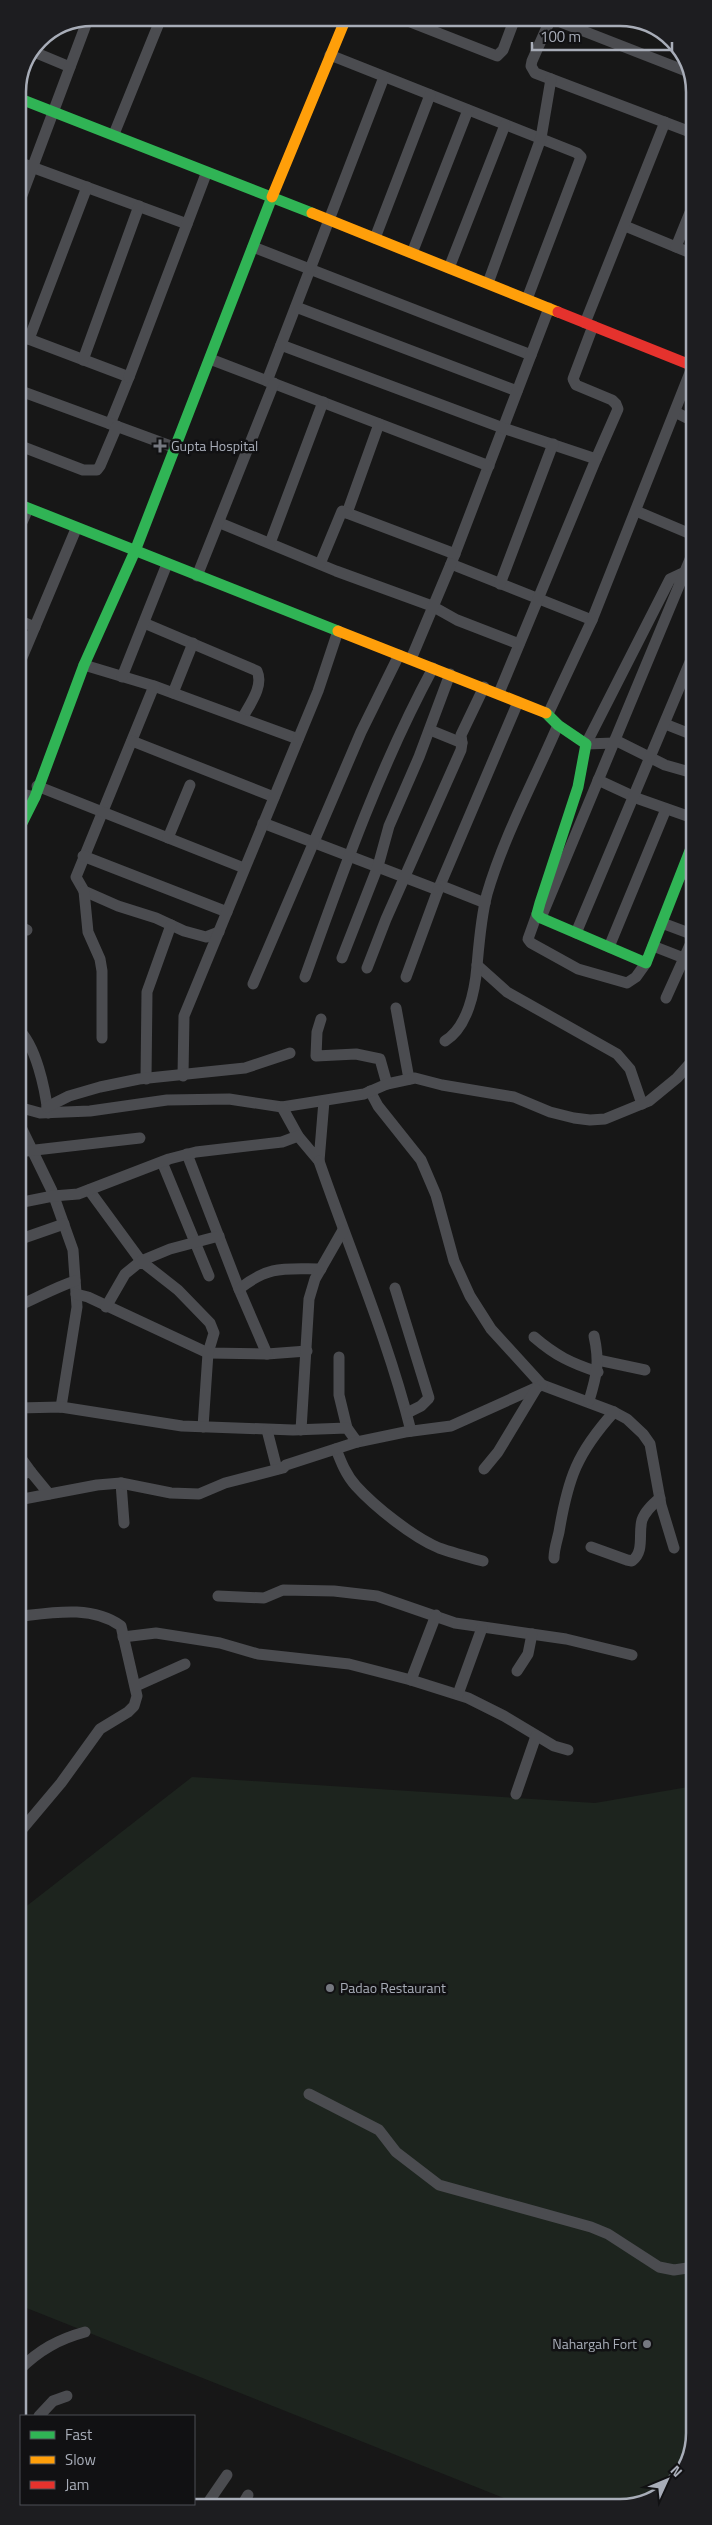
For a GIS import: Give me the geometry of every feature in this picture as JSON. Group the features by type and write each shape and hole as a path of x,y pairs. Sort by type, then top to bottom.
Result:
{"street":[{"path":"114,134 158,26"},
{"path":"26,814 84,665 135,551 272,197 343,26"},
{"path":"420,26 497,56 503,50 512,26"},
{"path":"547,26 531,66 535,72 551,80 686,130"},
{"path":"571,26 682,69"},
{"path":"26,184 85,27"},
{"path":"39,54 70,67"},
{"path":"330,55 577,153 580,157 527,299"},
{"path":"197,576 220,523 271,382 281,345 384,77"},
{"path":"488,283 541,138 551,80"},
{"path":"375,238 430,95"},
{"path":"26,101 114,134 206,174 272,197 686,362"},
{"path":"412,253 468,110"},
{"path":"499,693 618,409 612,400 576,385 573,379 589,324 665,122"},
{"path":"449,268 505,124"},
{"path":"26,165 187,224"},
{"path":"26,447 82,470 91,471 100,466 129,377 206,174"},
{"path":"26,330 87,187"},
{"path":"83,360 139,206"},
{"path":"676,247 686,222"},
{"path":"625,226 686,251"},
{"path":"253,248 532,354"},
{"path":"296,307 517,391"},
{"path":"411,659 453,559 549,308"},
{"path":"26,338 129,377"},
{"path":"281,345 504,428 596,459"},
{"path":"210,359 489,466"},
{"path":"548,714 592,620 686,383"},
{"path":"26,393 176,448"},
{"path":"270,543 323,402"},
{"path":"675,412 686,417"},
{"path":"347,513 379,424"},
{"path":"500,584 553,444"},
{"path":"26,507 76,529 499,693 548,714 558,726 586,744 614,741 652,758 686,770"},
{"path":"320,564 342,511 453,559 500,584 592,620"},
{"path":"636,511 686,531"},
{"path":"220,523 320,564 432,606 456,620 519,644"},
{"path":"26,648 76,529"},
{"path":"122,676 168,564"},
{"path":"685,572 598,780 530,934 531,943 578,969 627,983 636,977 646,963 686,864"},
{"path":"539,916 546,877 576,794 586,757 586,744 670,580 685,572"},
{"path":"26,623 35,627"},
{"path":"144,623 257,671 260,677 258,686 244,717"},
{"path":"183,1076 184,1016 318,691 338,631"},
{"path":"173,693 193,643"},
{"path":"253,984 369,715 399,655"},
{"path":"84,665 154,686 244,717 298,739"},
{"path":"305,977 348,855 407,716 433,668"},
{"path":"576,933 633,796 652,758 686,672"},
{"path":"342,958 378,866 390,826 430,730 450,674"},
{"path":"102,1038 102,971 100,959 88,932 84,891 76,877 154,686"},
{"path":"367,968 373,957 386,919 461,750 461,735 484,687"},
{"path":"406,977 440,888 518,702"},
{"path":"665,724 686,732"},
{"path":"446,1041 460,1027 476,984 485,903 505,846 558,726"},
{"path":"430,730 462,743"},
{"path":"132,741 274,797"},
{"path":"598,780 633,796 686,815"},
{"path":"168,838 190,785"},
{"path":"26,793 36,792 102,812 244,868"},
{"path":"609,947 666,808"},
{"path":"263,823 405,878 485,903"},
{"path":"83,856 227,912"},
{"path":"682,874 686,875"},
{"path":"84,891 118,906 206,937 218,932"},
{"path":"539,916 646,963"},
{"path":"662,923 686,933"},
{"path":"146,1079 147,992 171,925"},
{"path":"653,946 686,959"},
{"path":"477,965 507,992 617,1054 630,1069 642,1104"},
{"path":"666,998 686,965"},
{"path":"396,1008 409,1079"},
{"path":"321,1019 317,1032 316,1056 356,1054 380,1059 387,1084"},
{"path":"26,1038 34,1053 48,1110"},
{"path":"26,1109 40,1113 69,1096 100,1086 245,1068 290,1053"},
{"path":"48,1110 90,1111 168,1100 229,1099 282,1107 364,1094 387,1084 414,1078 442,1085 514,1097 574,1118 605,1119 642,1104 678,1078 686,1068"},
{"path":"370,1091 378,1106 422,1160 436,1196 454,1261 470,1296 491,1329 539,1387 588,1401 614,1412 627,1419 643,1434 650,1444 660,1498 674,1548"},
{"path":"324,1101 320,1160 343,1230 378,1324 407,1413 411,1432"},
{"path":"282,1107 298,1136 320,1160"},
{"path":"26,1201 53,1196 69,1196 187,1154 282,1142 298,1136"},
{"path":"28,1146 140,1138"},
{"path":"26,1141 53,1196 73,1250 77,1307 61,1407"},
{"path":"187,1154 218,1236 267,1354"},
{"path":"162,1162 209,1276"},
{"path":"89,1190 141,1261 178,1290 210,1323 214,1334 208,1353 203,1427"},
{"path":"26,1237 64,1224"},
{"path":"301,1430 309,1299 321,1269 343,1230"},
{"path":"106,1307 125,1274 141,1261 196,1241 218,1236"},
{"path":"240,1289 255,1276 275,1269 321,1269"},
{"path":"26,1303 51,1292 61,1285 75,1282"},
{"path":"396,1288 429,1398 426,1402 407,1413"},
{"path":"76,1294 88,1297 208,1353 267,1354 307,1351"},
{"path":"588,1401 598,1366 594,1336"},
{"path":"534,1337 571,1364 645,1370"},
{"path":"339,1357 339,1395 347,1428 357,1442"},
{"path":"26,1498 96,1484 121,1483 171,1493 199,1494 225,1483 278,1469 357,1442 452,1426 539,1387"},
{"path":"484,1469 498,1452 539,1387"},
{"path":"26,1408 61,1407 124,1419 203,1427 267,1430 347,1428"},
{"path":"554,1558 561,1509 570,1478 589,1442 614,1412"},
{"path":"267,1430 278,1469"},
{"path":"336,1449 342,1466 355,1486 422,1540 440,1548 483,1561"},
{"path":"26,1465 49,1494"},
{"path":"26,1473 31,1472"},
{"path":"121,1483 124,1523"},
{"path":"591,1547 632,1561 640,1552 642,1519 650,1506 660,1498"},
{"path":"218,1596 264,1598 283,1590 334,1591 377,1596 455,1623 566,1638 632,1655"},
{"path":"26,1615 60,1612 89,1613 110,1618 121,1626 137,1696 134,1706 100,1729 62,1783 26,1825"},
{"path":"411,1680 436,1615"},
{"path":"458,1694 476,1649 482,1628"},
{"path":"124,1637 156,1633 220,1643 258,1654 349,1664 458,1694 504,1716 536,1736 568,1750"},
{"path":"516,1671 528,1654 532,1634"},
{"path":"136,1686 185,1664"},
{"path":"516,1794 536,1736"},
{"path":"309,2094 379,2130 396,2152 439,2185 591,2227 608,2234 659,2267 674,2270 686,2268"},
{"path":"26,2364 48,2346 64,2338 86,2332"},
{"path":"40,2415 53,2401 67,2396"},
{"path":"212,2499 227,2475"},
{"path":"246,2499 248,2495"}],"shaded area":[{"path":"192,1777 595,1803 686,1787 686,2433 682,2454 677,2466 669,2476 653,2490 641,2495 620,2499 506,2499 26,2308 26,1907"}],"traffic: fast":[{"path":"26,101 312,213"},
{"path":"26,815 35,797 84,665 135,551 272,197"},
{"path":"26,507 338,631"},
{"path":"546,713 558,725 586,744 578,787 537,914 541,918 646,963 686,861"}],"traffic: slow":[{"path":"272,197 343,26"},
{"path":"312,213 558,312"},
{"path":"338,631 546,713"}],"traffic: jam":[{"path":"558,312 686,363"}],"place":[{"name":"Gupta Hospital","path":"160,446"},
{"name":"Padao Restaurant","path":"330,1988"},
{"name":"Nahargah Fort","path":"647,2344"}]}
